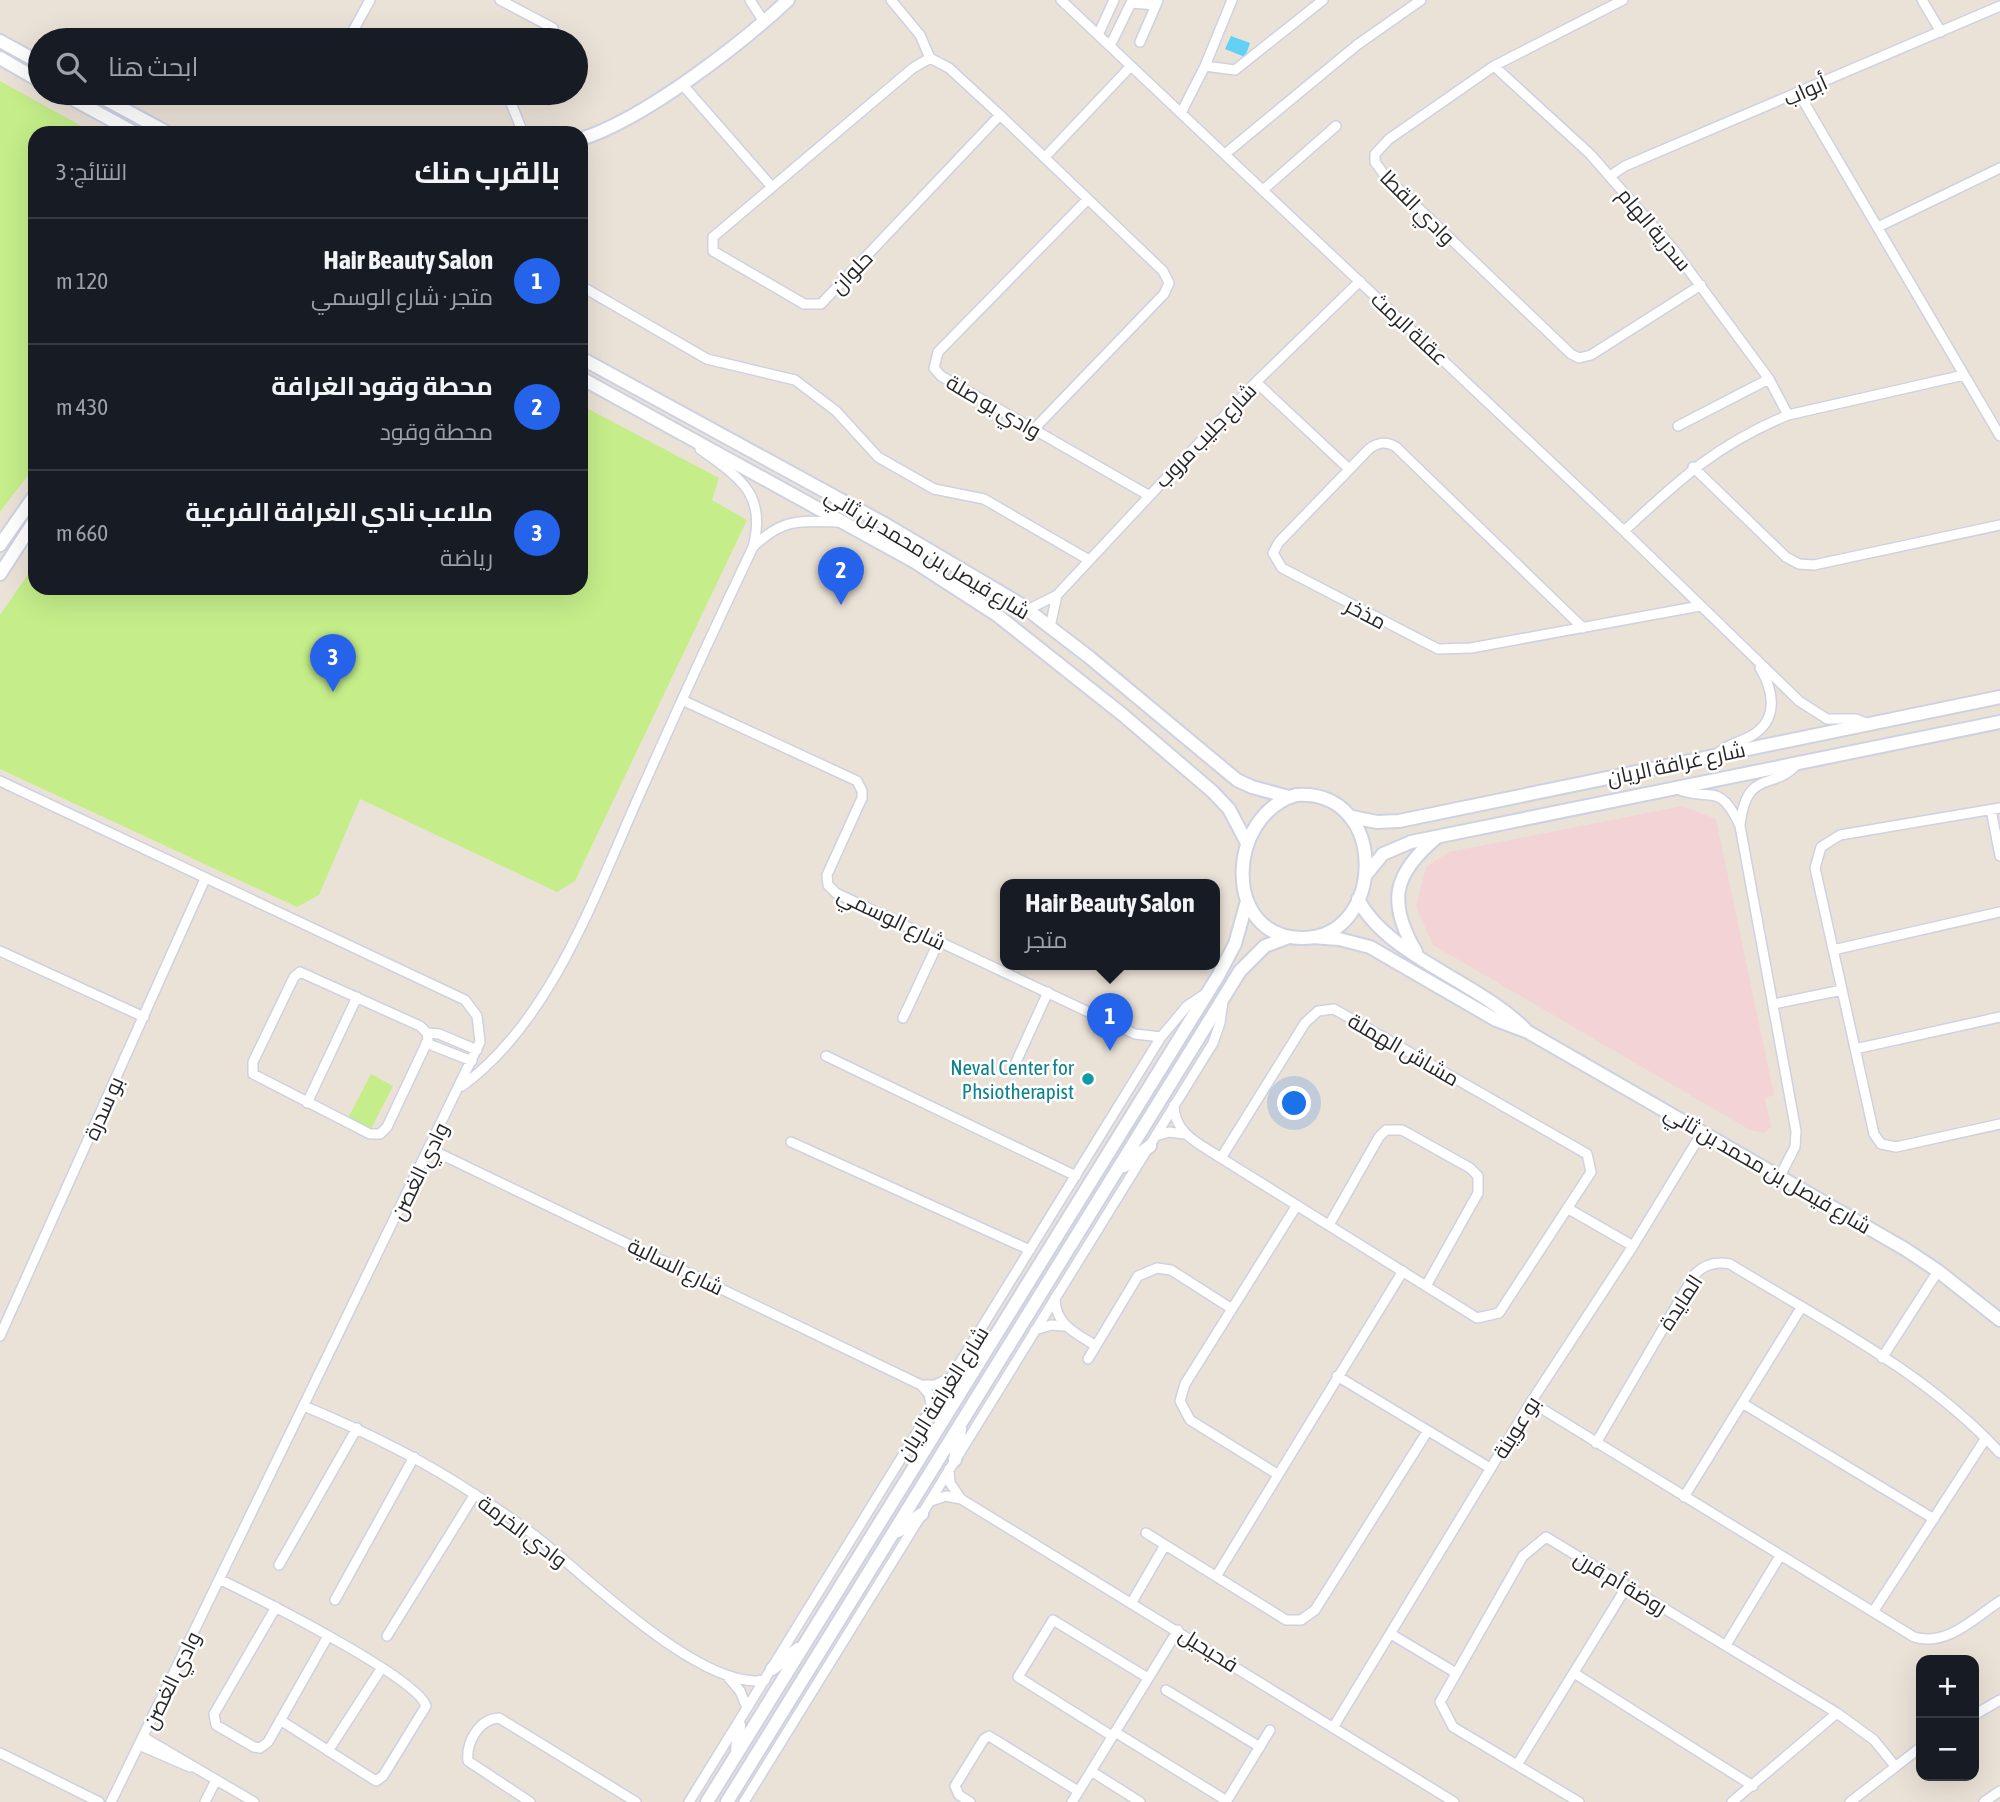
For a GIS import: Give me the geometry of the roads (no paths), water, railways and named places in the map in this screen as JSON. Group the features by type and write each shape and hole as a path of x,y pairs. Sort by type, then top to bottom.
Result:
{"main road":[{"path":"588,135 682,84 764,22 788,0"},
{"path":"0,41 28,56"},
{"path":"0,58 28,74"},
{"path":"84,105 122,126"},
{"path":"116,105 155,126"},
{"name":"شارع فيصل بن محمد بن ثاني","path":"588,362 895,530 1027,610 1220,768 1252,787 1289,797"},
{"name":"شارع فيصل بن محمد بن ثاني","path":"588,382 915,562 1027,637 1213,792 1229,809 1247,844"},
{"path":"0,545 28,505"},
{"path":"0,574 28,531"},
{"name":"شارع غرافة الريان","path":"1352,817 1399,821 2000,697"},
{"name":"شارع غرافة الريان","path":"1365,876 1387,851 1438,836 2000,722"},
{"path":"1315,795 1338,805 1352,817 1364,845 1365,876 1358,899 1338,926 1312,937 1289,937 1265,925 1247,901 1242,867 1247,844 1266,812 1289,797 1315,795"},
{"path":"1418,955 1402,926 1398,893 1408,864 1438,836"},
{"name":"شارع فيصل بن محمد بن ثاني","path":"1358,899 1379,930 1481,993 1528,1032"},
{"name":"شارع الغرافة الريان","path":"707,1802 1207,993 1235,944 1247,901"},
{"name":"شارع الغرافة الريان","path":"730,1800 1223,1000 1254,954 1289,937"},
{"name":"شارع فيصل بن محمد بن ثاني","path":"1312,937 1339,939 1370,947 1496,1020 1528,1032 1703,1131 1938,1271 2000,1320"},
{"path":"1473,1007 1481,993"},
{"path":"1118,1170 1153,1141"},
{"path":"959,1366 983,1354"},
{"path":"920,1457 929,1414"},
{"path":"952,1465 961,1423"},
{"path":"892,1535 922,1514"},
{"path":"769,1675 804,1645"},
{"path":"737,1754 738,1725"}],"street":[{"path":"355,28 370,0"},
{"path":"500,0 553,28"},
{"path":"750,0 764,22"},
{"path":"891,0 920,35 930,58 949,68 1167,276 1168,289 1034,429"},
{"name":"عقلة الرمث","path":"1061,0 1625,531 1756,661 1818,715 1868,724"},
{"path":"1098,35 1114,0"},
{"path":"1181,113 1205,66 1232,0"},
{"path":"1205,66 1235,70 1323,0"},
{"path":"1226,155 1357,45 1421,0"},
{"name":"وادي القطا","path":"1623,0 1494,65 1378,149 1375,162 1386,177 1571,354 1579,358 1591,355 1701,285"},
{"path":"1922,0 1941,32"},
{"path":"1110,46 1131,3 1157,3 1140,42"},
{"name":"أبواب","path":"1610,176 1625,166 2000,6"},
{"name":"حلوان","path":"930,58 913,68 713,237 711,246 716,255 804,304 816,306 1000,115"},
{"name":"سدرية الهام","path":"1494,65 1610,176 1701,285 1769,379 1788,415"},
{"path":"1045,157 1130,67"},
{"path":"682,84 772,187"},
{"path":"1798,92 2000,436"},
{"path":"512,105 520,126"},
{"path":"1263,190 1336,125"},
{"path":"1878,227 2000,168"},
{"name":"وادي بو صلة","path":"1088,199 938,352 933,362 942,376 1148,495"},
{"name":"شارع جليب مروب","path":"1027,610 1057,595 1256,382 1360,281"},
{"path":"588,290 707,359 795,380 836,411 878,457 934,489 984,499 1089,560"},
{"path":"1625,531 1693,467 1746,434 1788,415 1964,375"},
{"path":"1678,426 1769,379"},
{"path":"1256,382 1349,469"},
{"path":"459,1088 494,1060 523,1027 544,995 591,902 753,547 760,523 757,506 747,487 668,425"},
{"name":"مذخر","path":"1583,628 1396,447 1387,443 1375,444 1275,547 1274,559 1282,568 1438,649 1471,648 1583,628 1700,606"},
{"path":"1693,467 1786,557 1799,564 1814,565 2000,525"},
{"path":"753,547 769,531 785,523 845,522"},
{"path":"1050,627 1057,595"},
{"name":"عقلة الرمث","path":"1717,754 1754,734 1769,717 1772,691 1756,661"},
{"name":"شارع الوسمي","path":"682,700 857,780 862,798 829,868 828,885 836,893 1000,970"},
{"path":"1740,826 1742,809 1751,791 1768,778 1787,773 1797,764"},
{"name":"وادي الغصن","path":"0,781 465,1000 477,1016 480,1042 221,1580 110,1802"},
{"path":"1675,788 1686,793 1708,793 1721,798 1734,813 1740,826 1796,1131 1795,1147 1780,1176"},
{"path":"2000,856 1996,809 1840,835 1821,847 1815,869 1874,1134 1881,1144 1896,1147 2000,1124"},
{"name":"بو سدرة","path":"0,1336 205,879"},
{"path":"1833,950 2000,912"},
{"path":"903,1018 939,941"},
{"path":"0,951 144,1017"},
{"name":"شارع الوسمي","path":"1001,970 1135,1034 1161,1037"},
{"path":"297,973 305,973 423,1027 427,1033 426,1043 387,1127 380,1134 370,1134 307,1104 255,1077 251,1070 297,973"},
{"path":"1774,1004 1842,990"},
{"path":"1017,1062 1048,992"},
{"name":"شارع الغرافة الريان","path":"689,1802 1161,1037 1187,1006 1207,993"},
{"path":"307,1104 357,997"},
{"name":"شارع الغرافة الريان","path":"744,1802 1216,1036 1223,1000"},
{"name":"مشاش الهملة","path":"1184,1133 1221,1158 1477,1318 1499,1313 1591,1172 1587,1154 1334,1009 1318,1011 1305,1023 1221,1158"},
{"path":"1855,1049 2000,1017"},
{"path":"427,1033 439,1034 477,1050"},
{"path":"426,1043 472,1061"},
{"path":"825,1056 1076,1176"},
{"path":"1174,1105 1176,1121 1184,1133"},
{"path":"1329,1226 1379,1137 1386,1130 1402,1130 1470,1168 1478,1176 1480,1188 1426,1286"},
{"name":"بو عوينة","path":"1334,1727 1490,1468 1633,1246 1703,1131"},
{"path":"1153,1141 1169,1132 1184,1133"},
{"path":"791,1142 1030,1250"},
{"name":"شارع السالية","path":"430,1149 921,1385"},
{"path":"1278,1474 1190,1420 1180,1402 1185,1384 1297,1205"},
{"path":"1567,1208 1633,1246"},
{"name":"المايدة","path":"1596,1443 1700,1269 1711,1263 1730,1264 1882,1358 1939,1396 2000,1453"},
{"path":"1088,1359 1138,1276 1157,1268 1171,1270 1233,1309"},
{"path":"1217,1575 1402,1271"},
{"path":"1882,1358 1938,1271"},
{"path":"1055,1298 1056,1311 1064,1326"},
{"path":"1684,1497 1801,1308"},
{"path":"1035,1330 1051,1325 1064,1326 1096,1346"},
{"path":"1337,1376 1427,1433 1490,1468"},
{"path":"921,1385 936,1385 951,1378"},
{"path":"921,1385 929,1394 929,1414"},
{"path":"1531,1402 1914,1637 1936,1640 1950,1635 2000,1601"},
{"path":"1742,1403 1934,1519"},
{"name":"وادي الخرمة","path":"304,1406 357,1428 414,1457 475,1494 545,1545 638,1623 728,1677 746,1682 769,1675"},
{"path":"279,1565 357,1428"},
{"path":"1146,1533 1286,1620 1301,1620 1315,1610 1427,1433"},
{"path":"1873,1612 1986,1438"},
{"path":"335,1600 414,1457"},
{"path":"952,1465 950,1483 961,1499"},
{"path":"387,1636 475,1494"},
{"path":"930,1501 946,1496 961,1499"},
{"name":"فحيحيل","path":"961,1499 1454,1802"},
{"name":"روضة أم قرن","path":"1579,1802 1453,1727 1440,1702 1523,1556 1546,1537 1837,1713 1874,1740 1895,1766"},
{"path":"1132,1602 1165,1545"},
{"path":"1726,1645 1780,1556"},
{"path":"221,1580 328,1636 424,1700 424,1712 383,1776 376,1781 280,1720"},
{"path":"1517,1765 1627,1586"},
{"path":"276,1607 217,1708 213,1719 216,1725 260,1748 268,1742 328,1636"},
{"path":"1148,1678 1053,1620 1018,1677 1227,1802 1270,1730"},
{"path":"1072,1802 1178,1630"},
{"path":"1391,1634 1456,1673"},
{"path":"328,1751 381,1669"},
{"path":"1574,1673 1752,1786"},
{"name":"وادي الخرمة","path":"728,1677 740,1691 747,1708"},
{"path":"1166,1690 1260,1747"},
{"path":"1979,1711 2000,1700"},
{"path":"1732,1802 1837,1713"},
{"path":"530,1802 468,1761 467,1751 482,1724 489,1718 499,1718 636,1802"},
{"path":"970,1802 959,1795 955,1786 984,1738 989,1737 1079,1791"},
{"path":"141,1741 254,1802"},
{"path":"1850,1802 1916,1751"},
{"path":"0,1753 99,1802"},
{"path":"1091,1771 1140,1802"},
{"path":"205,1802 216,1780"},
{"path":"1984,1802 2000,1791"}],"water":[{"path":"1231,36 1250,43 1245,57 1225,49"}],"place":[{"name":"محطة وقود الغرافة","path":"841,605"},
{"name":"ملاعب نادي الغرافة الفرعية","path":"333,692"},
{"name":"Hair Beauty Salon","path":"1110,1051"},
{"name":"Neval Center for Phsiotherapist","path":"1088,1079"}]}
